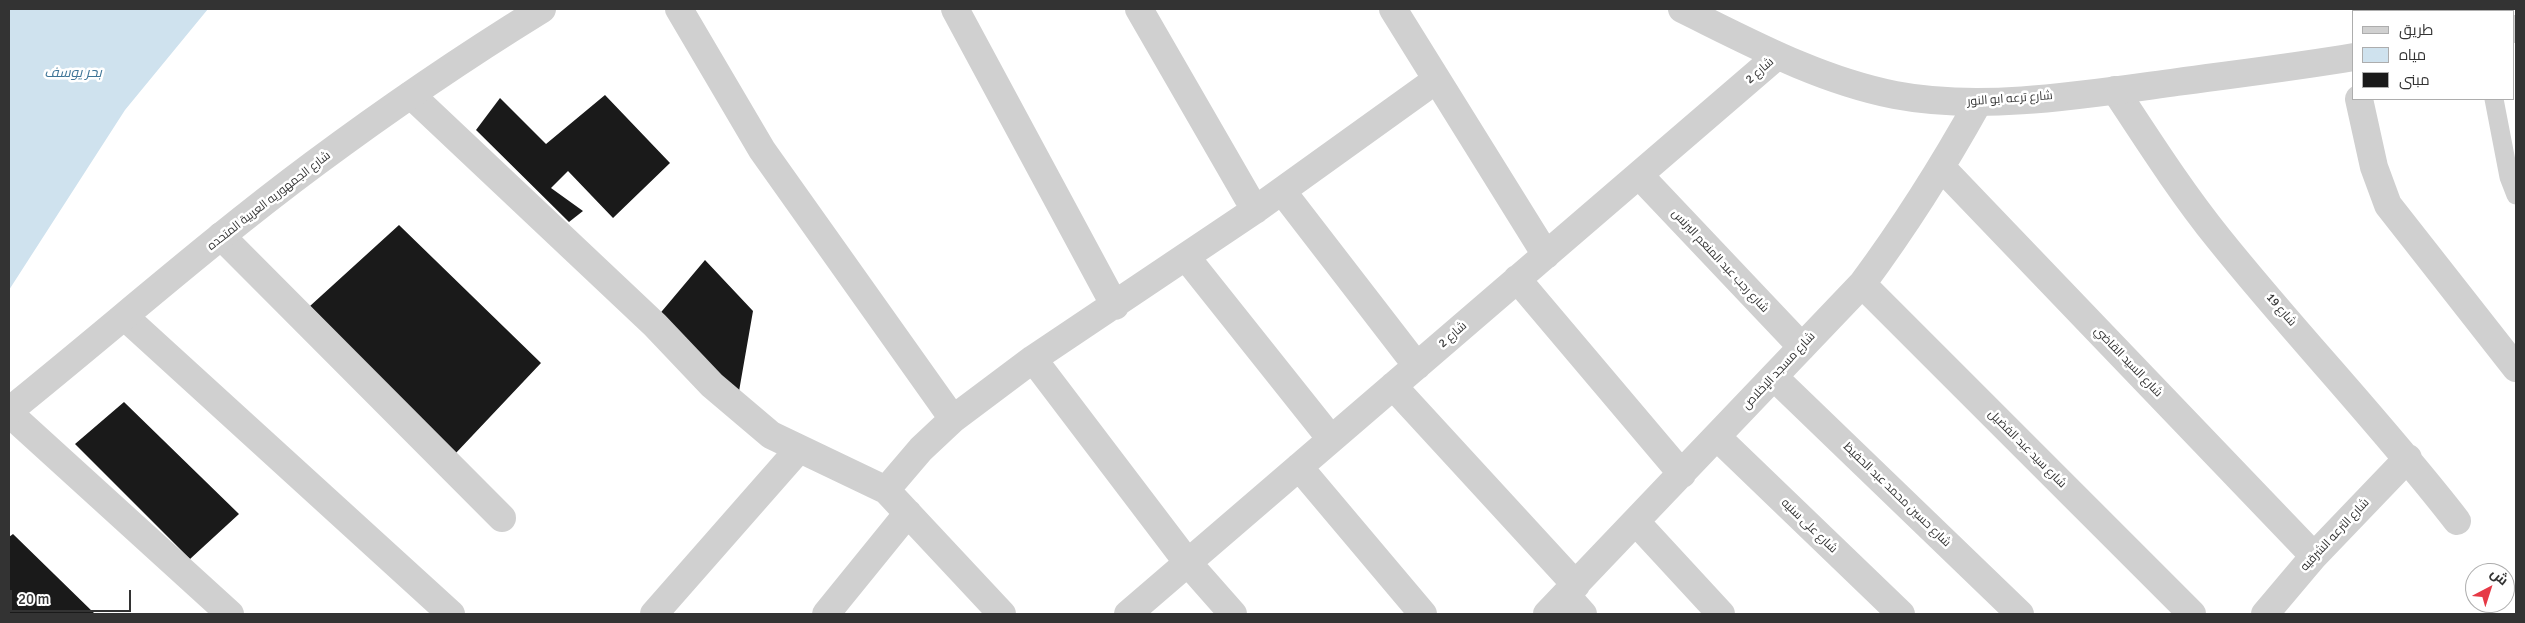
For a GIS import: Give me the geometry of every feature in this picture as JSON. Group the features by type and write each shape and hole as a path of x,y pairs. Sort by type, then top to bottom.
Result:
{"street":[{"name":"شارع الجمهوريه العربية المتحده","path":"9,412 221,236 314,164 410,95 542,9"},
{"path":"679,9 762,150 953,419"},
{"path":"955,9 1115,306"},
{"path":"1139,9 1255,210"},
{"path":"1393,9 1546,255"},
{"name":"شارع ترعه ابو النور","path":"1682,9 1777,56 1856,85 1896,95 1978,103 2352,64"},
{"name":"شارع 2","path":"1128,614 1777,56"},
{"path":"886,490 921,449 953,419 1034,359 1255,210 1436,80"},
{"name":"شارع 19","path":"2115,90 2160,159 2218,238 2408,458 2458,521"},
{"path":"410,95 655,326 712,385 771,435 886,490 1002,614"},
{"path":"2359,100 2374,166 2388,205 2516,368"},
{"name":"شارع مسجد الإخلاص","path":"1547,614 1575,598 1636,522 1862,284 1901,232 1942,168 1978,103"},
{"name":"شارع السيد القاضي","path":"1942,168 2314,556"},
{"name":"شارع رجب عبد المنعم البرنس","path":"1639,175 1802,347"},
{"path":"1282,191 1417,366"},
{"path":"221,236 502,518"},
{"path":"1186,257 1331,440"},
{"path":"1517,279 1682,474"},
{"name":"شارع سيد عبد الفضيل","path":"1862,284 2192,614"},
{"path":"125,317 451,614"},
{"path":"1034,359 1188,563 1233,614"},
{"name":"شارع حسين محمد عبد الحفيظ","path":"1774,377 2020,614"},
{"path":"1394,386 1575,598"},
{"path":"9,412 230,614"},
{"name":"شارع على سنيه","path":"1717,437 1901,614"},
{"path":"654,614 799,449"},
{"name":"شارع الترعه الشرقيه","path":"2265,614 2314,556 2408,458"},
{"path":"1299,467 1424,614"},
{"path":"826,614 908,513"},
{"path":"1636,522 1721,614"}],"lane":[{"path":"2494,100 2509,178 2516,195"}],"water":[{"name":"بحر يوسف","path":"9,9 208,9 125,110 9,290"}],"building":[{"path":"605,95 670,163 613,218 568,171 551,188 583,211 569,222 476,130 500,98 546,144"},
{"path":"399,225 541,363 455,454 310,306"},
{"path":"705,260 753,311 738,397 657,317"},
{"path":"124,402 239,514 190,559 75,444"},
{"path":"13,534 95,614 9,614 9,537"}]}
